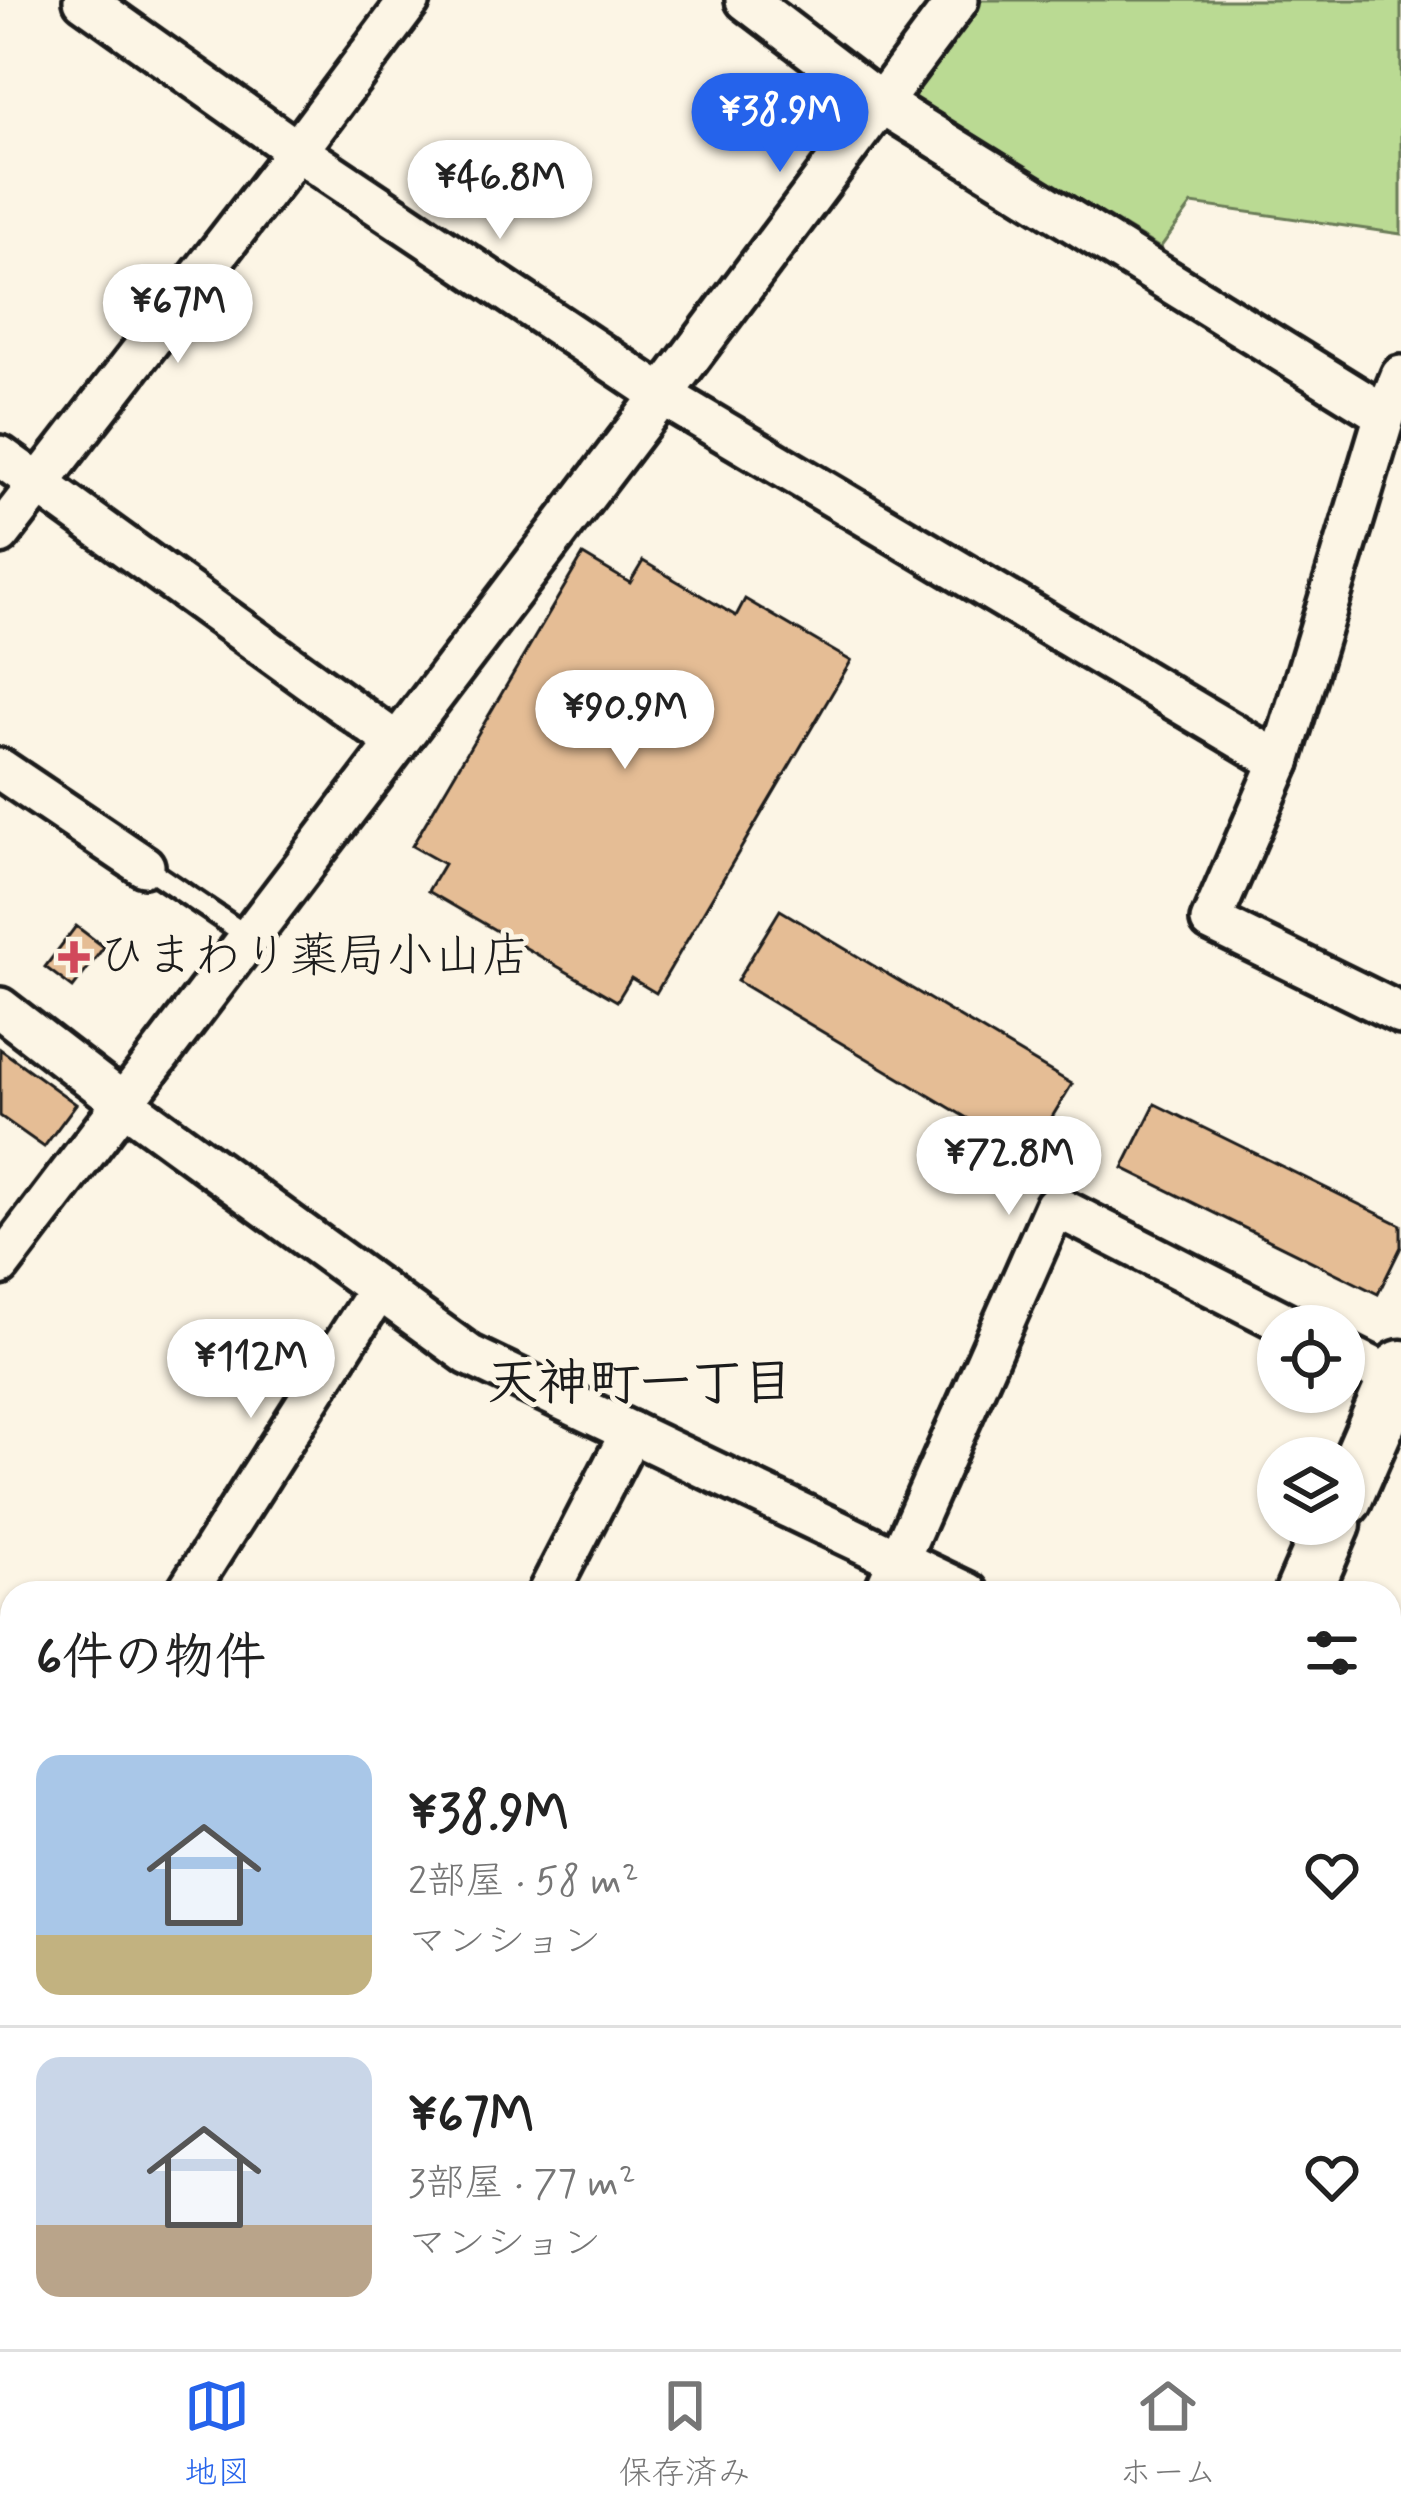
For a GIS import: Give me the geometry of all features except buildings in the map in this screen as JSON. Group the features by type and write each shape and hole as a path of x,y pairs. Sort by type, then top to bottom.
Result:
{"main road":[{"path":"1365,1451 1399,1374"},
{"path":"1308,1581 1324,1545"}],"street":[{"path":"84,0 297,151 662,395 1280,762"},
{"path":"0,534 410,0"},
{"path":"746,0 881,103 1385,415"},
{"path":"0,1264 958,0"},
{"path":"1401,376 1385,415 1280,762 1211,921 1401,1014"},
{"path":"0,456 397,742"},
{"path":"0,770 144,866"},
{"path":"0,1008 469,1355 631,1432 891,1576 1055,1206 1257,1309"},
{"path":"194,1581 379,1289"},
{"path":"1365,1361 1399,1374"},
{"path":"554,1581 631,1432"}],"lane":[{"path":"144,866 249,937"}],"green space":[{"path":"980,0 1401,0 1401,234 1192,204 1160,248 909,97"}],"place":[{"name":"ひまわり薬局小山店","path":"74,957"}],"district":[{"name":"天神町一丁目","path":"640,1385"}]}
